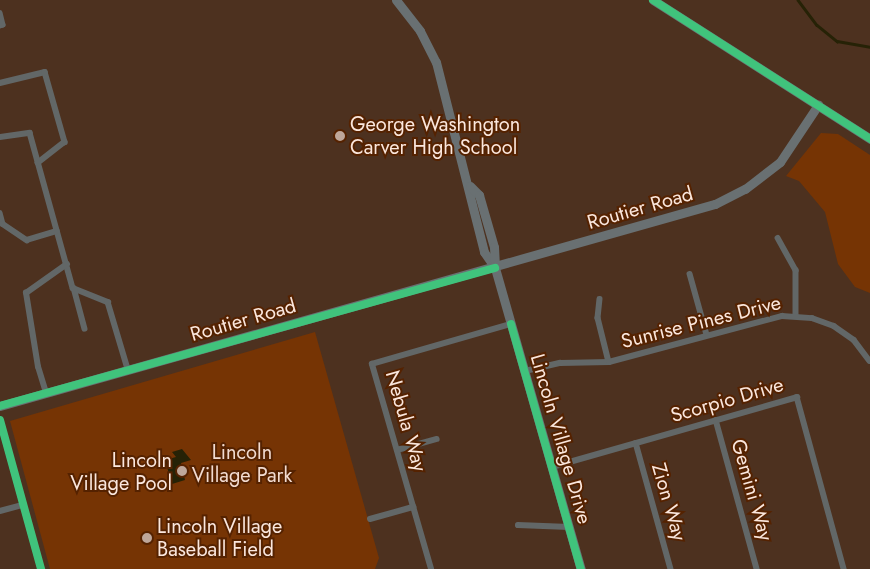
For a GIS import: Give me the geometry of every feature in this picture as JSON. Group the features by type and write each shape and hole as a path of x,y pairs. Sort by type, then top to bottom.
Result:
{"street":[{"name":"Lincoln Village Drive","path":"396,0 420,31 436,62 470,186 469,199 484,252 495,268 581,569"},
{"path":"653,0 870,139"},
{"path":"0,13 3,25 0,26"},
{"path":"0,83 46,72 65,142 38,163"},
{"name":"Routier Road","path":"0,406 694,211 735,194 780,162 818,105"},
{"path":"0,137 30,133 85,329"},
{"path":"0,213 3,224 27,240 57,231"},
{"path":"778,238 796,270 796,315"},
{"path":"46,393 38,368 26,293 67,264"},
{"path":"690,274 707,335"},
{"path":"74,288 108,302 128,370"},
{"path":"600,299 598,318 609,362"},
{"name":"Sunrise Pines Drive","path":"525,371 560,363 609,362 774,317 796,315 820,320 841,330 859,346 870,361"},
{"name":"Nebula Way","path":"431,569 372,364 511,324"},
{"name":"Scorpio Drive","path":"552,467 797,397 844,569"},
{"path":"0,420 41,569"},
{"name":"Gemini Way","path":"716,420 757,569"},
{"path":"397,450 437,439"},
{"name":"Zion Way","path":"636,443 672,569"},
{"path":"0,511 23,505"},
{"path":"370,519 413,506"},
{"path":"518,525 569,527"}],"green space":[{"path":"821,133 838,134 870,155 870,293 855,287 838,264 825,212 799,181 786,176"},
{"name":"Lincoln Village Park","path":"315,332 379,558 375,569 50,569 10,421"}],"shaded area":[{"path":"182,449 191,460 181,463 185,480 172,484 165,460 176,457 172,452"}],"waterway":[{"path":"798,0 817,25 837,41 870,47"}],"cycle path":[{"path":"653,0 870,139"},
{"path":"0,406 495,268"},
{"path":"511,324 581,569"},
{"path":"0,420 41,569"}],"place":[{"name":"George Washington Carver High School","path":"340,136"},
{"name":"Lincoln Village Pool","path":"182,471"},
{"name":"Lincoln Village Baseball Field","path":"147,538"}]}
